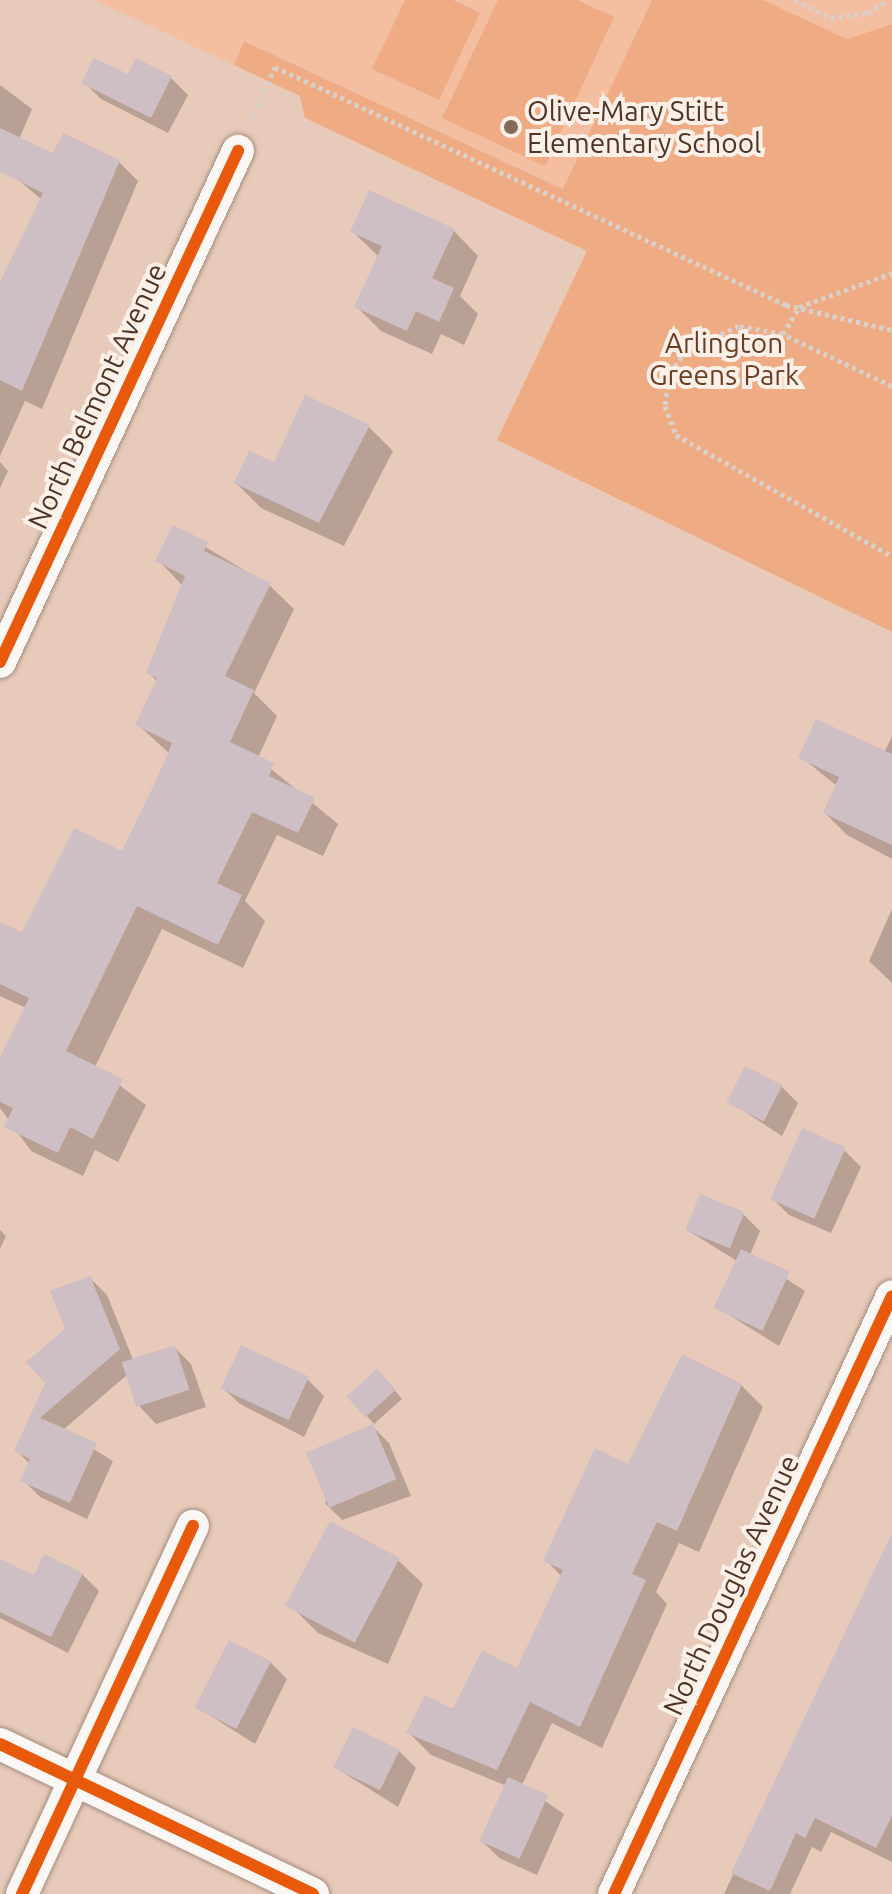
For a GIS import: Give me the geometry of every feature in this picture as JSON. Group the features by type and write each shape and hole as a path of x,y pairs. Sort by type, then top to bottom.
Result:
{"street":[{"name":"North Belmont Avenue","path":"0,662 238,151"},
{"name":"North Douglas Avenue","path":"614,1894 892,1296"},
{"path":"22,1894 193,1526"},
{"path":"0,1744 313,1894"}],"path":[{"path":"795,0 831,18 868,13 887,0"},
{"path":"238,151 275,67 799,307 892,330"},
{"path":"783,334 799,307 892,273"},
{"path":"892,386 783,334 739,326 686,350 668,377 665,406 676,435 892,556"}],"shaded area":[{"name":"Olive-Mary Stitt Elementary School","path":"95,0 652,0 564,189 245,41 234,65"},
{"path":"763,0 892,0 892,24 847,39"}],"green space":[{"path":"405,0 453,0 480,13 439,100 372,69"},
{"path":"498,0 577,0 614,17 545,166 442,118"},
{"name":"Arlington Greens Park","path":"652,0 763,0 847,39 892,24 892,632 497,440 587,251 305,118 300,96 234,65 244,41 563,189"}],"building":[{"path":"94,58 128,74 136,58 172,76 151,118 81,83"},
{"path":"0,128 53,153 63,133 120,160 22,391 0,380 0,282 43,193 0,172"},
{"path":"369,190 455,229 432,278 454,288 439,322 416,311 407,331 354,307 382,246 350,232"},
{"path":"305,395 370,425 319,523 234,483 249,451 274,462"},
{"path":"173,525 208,542 204,551 271,583 225,676 254,690 230,742 274,763 269,776 315,798 298,833 252,812 217,883 242,895 218,945 137,906 66,1051 123,1079 93,1139 70,1127 58,1153 4,1127 13,1108 0,1102 0,1057 29,998 0,984 0,922 22,932 74,828 122,851 163,766 172,743 135,725 157,678 146,673 185,576 155,561"},
{"path":"816,719 892,754 892,845 823,813 839,777 798,758"},
{"path":"745,1066 782,1085 764,1122 726,1103"},
{"path":"802,1128 846,1148 814,1219 770,1199"},
{"path":"700,1194 745,1212 730,1248 685,1230"},
{"path":"741,1249 790,1272 762,1331 714,1308"},
{"path":"90,1276 120,1349 40,1418 97,1443 70,1503 20,1481 30,1459 14,1451 45,1383 26,1362 65,1329 50,1291"},
{"path":"175,1345 190,1390 136,1407 122,1362"},
{"path":"241,1345 309,1377 289,1420 221,1389"},
{"path":"682,1354 742,1384 677,1531 657,1522 632,1574 646,1580 580,1727 530,1702 497,1770 406,1733 425,1695 453,1709 482,1650 517,1668 563,1570 543,1561 595,1448 628,1464"},
{"path":"377,1369 396,1390 365,1417 347,1396"},
{"path":"373,1424 396,1479 329,1508 306,1453"},
{"path":"330,1521 400,1558 355,1643 285,1606"},
{"path":"892,1533 892,1816 876,1848 815,1818 805,1838 796,1833 770,1891 731,1873"},
{"path":"44,1554 83,1573 51,1637 0,1612 0,1559 34,1575"},
{"path":"229,1640 271,1661 236,1729 194,1708"},
{"path":"353,1727 400,1750 380,1790 333,1767"},
{"path":"508,1777 548,1795 520,1859 480,1841"}],"cycle path":[{"path":"0,662 238,151"},
{"path":"614,1894 892,1296"},
{"path":"22,1894 193,1526"},
{"path":"0,1744 313,1894"}],"place":[{"name":"Olive-Mary Stitt Elementary School","path":"511,127"}]}
